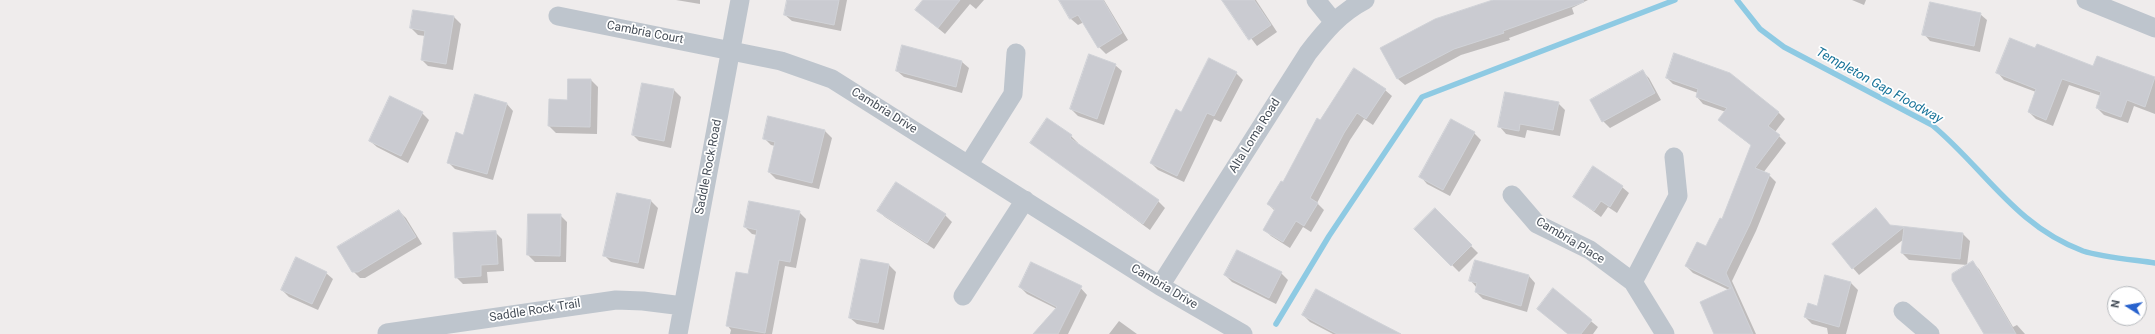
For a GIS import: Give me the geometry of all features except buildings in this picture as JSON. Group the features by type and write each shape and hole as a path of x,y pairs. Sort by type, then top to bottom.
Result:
{"street":[{"name":"Saddle Rock Road","path":"678,334 740,0"},
{"path":"1316,0 1333,21"},
{"name":"Alta Loma Road","path":"1160,286 1308,53 1333,21 1348,9 1365,0"},
{"path":"2086,0 2155,28"},
{"name":"Cambria Court","path":"558,16 731,50"},
{"name":"Cambria Drive","path":"731,50 781,61 832,79 969,164 1160,286 1243,334"},
{"path":"969,164 1013,94 1016,53"},
{"path":"1634,282 1678,196 1674,157"},
{"name":"Cambria Place","path":"1512,195 1537,224 1590,250 1634,282 1665,334"},
{"path":"963,296 1025,200"},
{"name":"Saddle Rock Trail","path":"387,333 616,300 683,306"},
{"path":"1904,311 1930,334"}],"waterway":[{"path":"1276,324 1329,236 1422,97 1675,0"},
{"name":"Templeton Gap Floodway","path":"1737,0 1760,29 1784,47 1932,125 1951,142 2002,195 2038,227 2059,240 2083,251 2108,257 2155,263"}]}
